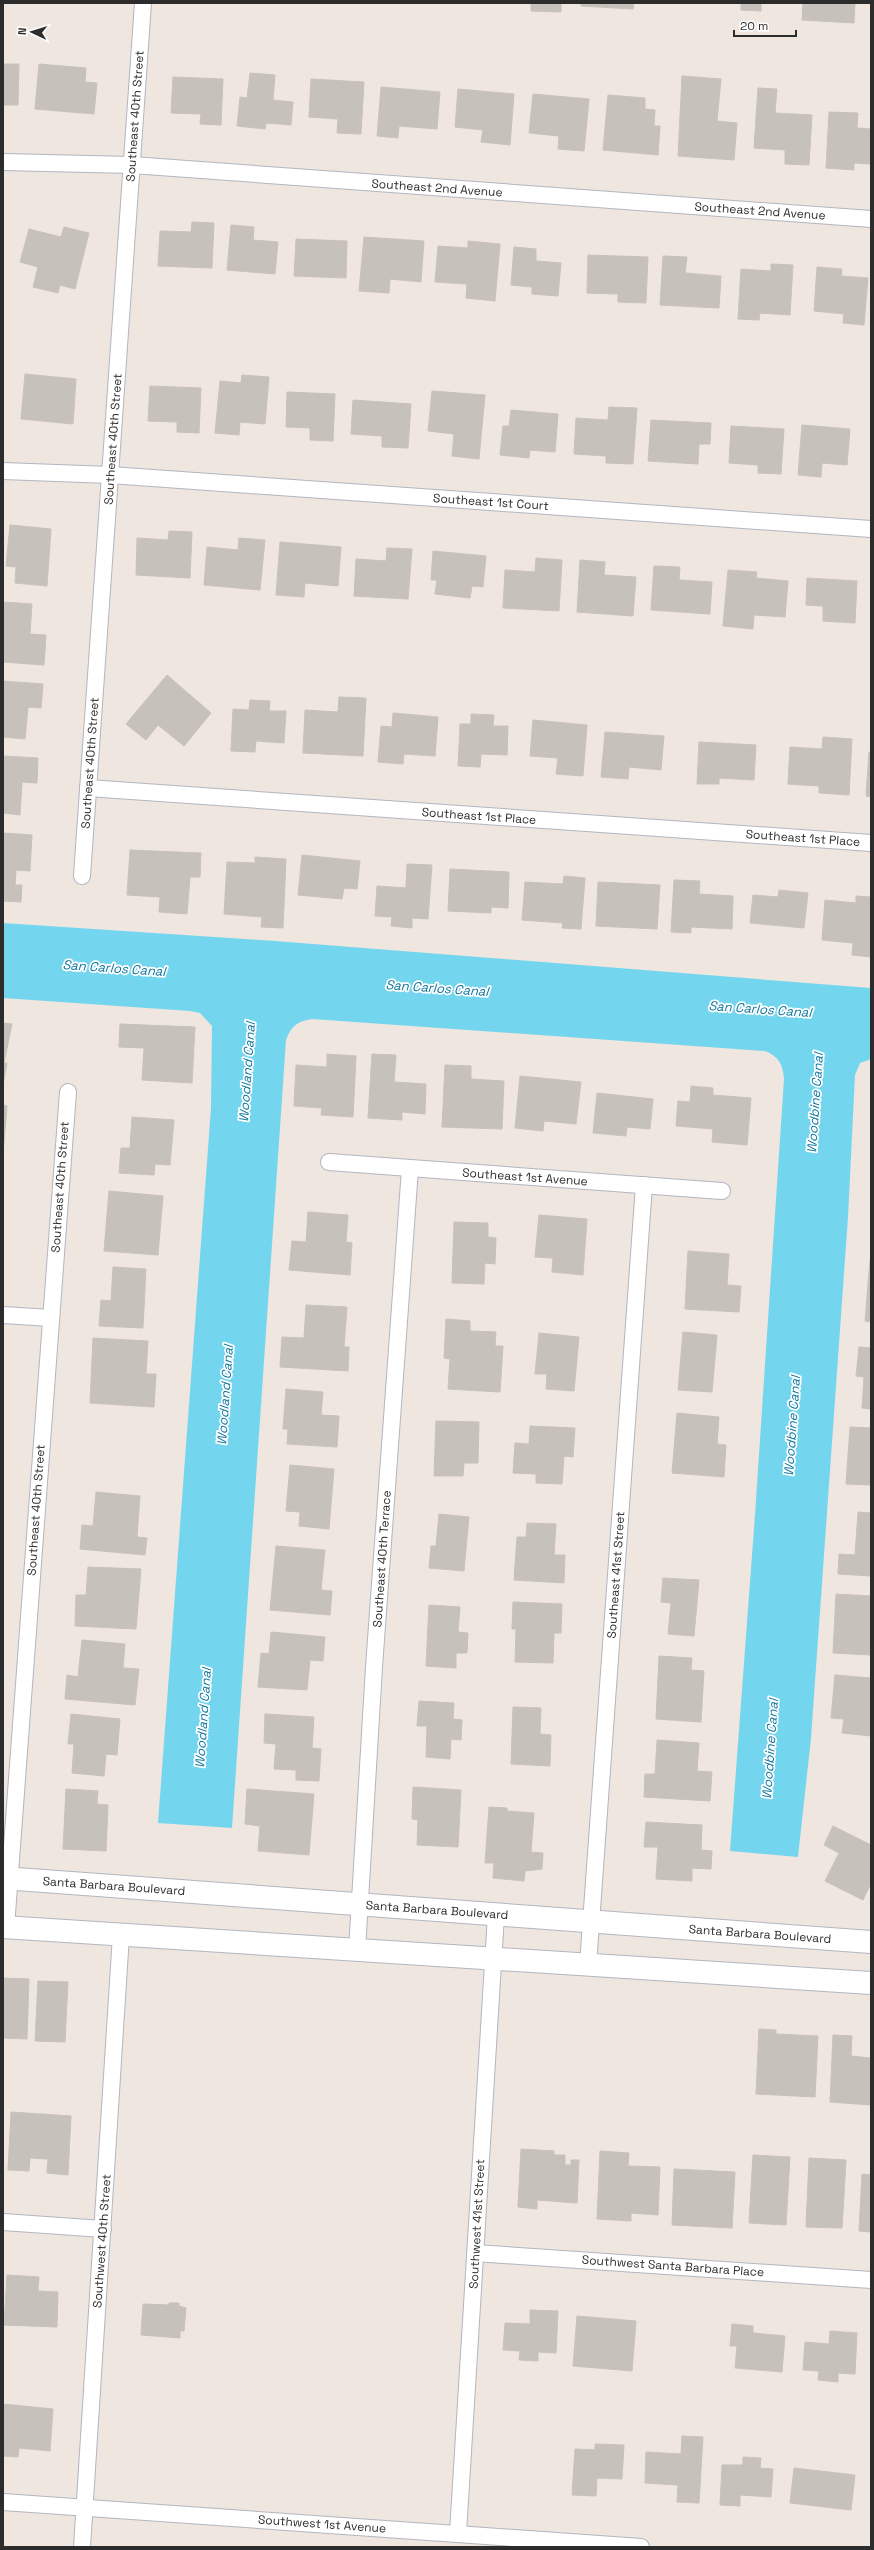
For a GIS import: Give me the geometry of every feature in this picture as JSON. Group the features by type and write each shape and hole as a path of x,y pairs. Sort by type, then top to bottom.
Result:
{"main road":[{"name":"Santa Barbara Boulevard","path":"7,1879 871,1942"},
{"path":"5,1927 871,1983"}],"street":[{"name":"Southeast 40th Street","path":"82,876 143,3"},
{"name":"Southeast 2nd Avenue","path":"3,162 132,165 871,219"},
{"path":"3,470 110,475"},
{"name":"Southeast 1st Court","path":"110,475 871,529"},
{"name":"Southeast 1st Place","path":"88,788 871,843"},
{"name":"Southeast 40th Street","path":"5,1927 7,1879 68,1092"},
{"name":"Southeast 1st Avenue","path":"329,1162 722,1191"},
{"name":"Southeast 40th Terrace","path":"357,1950 410,1169"},
{"name":"Southeast 41st Street","path":"588,1965 644,1185"},
{"path":"3,1315 50,1318"},
{"name":"Southwest 41st Street","path":"458,2533 496,1915"},
{"name":"Southwest 40th Street","path":"82,2547 121,1935"},
{"path":"3,2222 102,2229"},
{"name":"Southwest Santa Barbara Place","path":"475,2252 871,2280"},
{"name":"Southwest 1st Avenue","path":"3,2502 641,2547"}],"water":[{"path":"3,923 275,941 871,988 871,1059 860,1063 855,1075 848,1217 811,1738 798,1857 730,1851 755,1515 784,1079 779,1061 773,1055 765,1051 312,1019 299,1023 290,1031 286,1040 232,1828 158,1823 211,1108 212,1026 200,1013 190,1011 3,998"}],"building":[{"path":"531,3 561,3 561,12 531,11"},
{"path":"581,3 634,3 633,9 581,6"},
{"path":"741,3 761,3 761,11 741,10"},
{"path":"803,3 855,3 854,23 802,20"},
{"path":"3,64 19,64 18,105 3,105"},
{"path":"39,64 86,68 85,82 97,83 94,114 35,109"},
{"path":"250,73 275,75 273,100 293,102 291,125 266,123 265,129 237,126 240,97 247,98"},
{"path":"682,76 721,79 717,121 737,123 734,160 678,156"},
{"path":"173,77 223,79 221,125 200,124 201,114 171,113"},
{"path":"311,79 364,82 361,134 337,133 338,119 309,117"},
{"path":"381,87 440,92 437,129 399,126 398,138 377,136"},
{"path":"758,88 777,89 775,113 812,115 809,165 785,164 785,150 754,148"},
{"path":"458,89 514,94 510,145 481,142 483,130 455,127"},
{"path":"533,94 589,99 584,151 558,149 559,136 529,133"},
{"path":"608,95 645,98 645,109 655,110 654,126 660,126 658,155 603,150"},
{"path":"829,112 858,113 857,128 871,129 871,164 854,163 854,170 826,168"},
{"path":"192,222 214,223 212,268 158,266 160,231 191,232"},
{"path":"231,225 254,227 253,240 278,242 275,274 227,270"},
{"path":"64,227 89,233 75,289 60,285 58,293 33,287 38,267 20,262 29,229 61,237"},
{"path":"364,237 424,241 421,282 390,279 389,293 359,291"},
{"path":"296,239 347,241 346,278 294,276"},
{"path":"468,241 500,244 495,301 466,298 467,284 435,282 438,246 468,248"},
{"path":"514,247 536,249 536,261 561,263 558,296 532,294 532,287 511,285"},
{"path":"588,255 648,257 646,303 618,302 618,294 587,293"},
{"path":"663,256 687,257 685,273 721,276 719,308 660,305"},
{"path":"771,264 793,265 790,315 760,313 759,320 738,319 741,269 771,271"},
{"path":"817,267 842,269 841,276 868,278 864,325 843,323 844,314 814,311"},
{"path":"25,374 76,379 73,424 21,419"},
{"path":"242,375 269,377 265,424 240,422 239,435 215,433 220,381 241,383"},
{"path":"150,386 201,388 199,433 177,432 177,422 148,421"},
{"path":"432,391 485,395 479,459 452,456 454,434 428,431"},
{"path":"287,392 335,394 333,441 310,440 310,428 286,427"},
{"path":"353,400 411,404 408,448 382,447 382,436 351,434"},
{"path":"609,407 637,408 633,464 606,463 606,456 574,454 576,418 608,420"},
{"path":"511,410 558,414 555,452 530,450 529,458 500,455 503,426 509,426"},
{"path":"651,420 711,423 710,444 699,444 698,464 648,461"},
{"path":"802,425 850,429 847,465 822,463 821,477 798,475"},
{"path":"731,426 784,429 781,474 758,473 758,465 729,463"},
{"path":"10,525 51,529 47,586 15,583 16,567 6,566"},
{"path":"169,531 192,532 190,578 136,575 137,538 168,540"},
{"path":"239,538 265,540 260,590 204,585 207,547 238,550"},
{"path":"280,542 341,547 338,586 305,583 304,597 276,595"},
{"path":"387,548 412,549 408,599 354,596 356,559 386,561"},
{"path":"433,551 486,556 483,587 472,586 470,598 435,594 437,580 431,580"},
{"path":"536,558 562,560 559,611 503,608 505,570 535,572"},
{"path":"580,560 605,562 604,575 636,577 633,616 577,612"},
{"path":"654,566 680,567 679,580 712,582 710,614 651,610"},
{"path":"728,570 757,572 756,578 788,581 785,617 754,615 753,629 723,626"},
{"path":"807,578 857,581 855,623 823,621 823,606 806,605"},
{"path":"3,602 32,604 30,634 46,635 44,665 3,662"},
{"path":"167,675 211,713 184,746 158,725 146,740 126,724"},
{"path":"3,681 43,684 41,708 28,707 25,739 3,737"},
{"path":"339,697 366,698 363,756 303,753 305,710 338,712"},
{"path":"250,700 270,701 269,711 286,711 284,743 256,741 255,752 231,751 233,709 249,710"},
{"path":"393,713 438,717 435,756 404,754 403,764 378,762 381,726 392,727"},
{"path":"471,714 494,715 493,726 508,726 507,755 481,754 480,767 458,766 460,724 471,724"},
{"path":"533,720 587,725 583,776 556,774 558,758 530,756"},
{"path":"605,732 664,736 661,770 629,767 628,779 601,777"},
{"path":"823,737 852,739 849,795 819,793 819,786 788,784 790,747 822,749"},
{"path":"699,742 756,745 754,780 719,778 719,784 697,784"},
{"path":"869,752 871,752 871,797 866,796"},
{"path":"3,756 38,758 37,783 22,782 20,815 3,813"},
{"path":"3,833 32,835 30,871 16,870 15,885 22,885 21,902 3,901"},
{"path":"130,850 201,853 200,877 190,877 187,914 159,912 160,897 127,895"},
{"path":"302,855 360,861 357,889 344,888 342,899 298,895"},
{"path":"255,857 286,859 283,928 261,927 262,917 224,914 227,862 255,863"},
{"path":"407,864 432,865 428,919 412,918 412,928 391,926 392,917 375,916 377,886 406,888"},
{"path":"450,869 509,872 508,908 491,907 491,913 448,911"},
{"path":"564,876 585,878 581,929 562,928 563,923 522,920 525,882 563,884"},
{"path":"674,880 700,881 699,894 733,896 732,929 691,927 691,933 671,932"},
{"path":"598,882 660,885 657,929 596,926"},
{"path":"779,890 808,893 804,928 750,923 753,895 778,897"},
{"path":"856,896 871,897 871,957 852,955 853,943 822,940 825,900 856,903"},
{"path":"3,1023 12,1024 4,1063 7,1063 3,1085"},
{"path":"120,1024 195,1027 192,1083 142,1080 144,1048 119,1047"},
{"path":"327,1054 356,1056 353,1117 321,1115 322,1108 294,1106 296,1065 327,1067"},
{"path":"372,1054 396,1055 394,1082 426,1084 425,1114 402,1112 402,1120 368,1118"},
{"path":"445,1065 471,1066 471,1079 504,1081 502,1129 442,1127"},
{"path":"520,1076 581,1082 576,1124 544,1121 543,1131 515,1128"},
{"path":"691,1086 713,1088 713,1095 751,1098 747,1145 712,1142 713,1129 676,1126 678,1101 690,1102"},
{"path":"597,1093 653,1099 650,1129 627,1127 626,1136 593,1133"},
{"path":"3,1105 7,1106 3,1153"},
{"path":"132,1117 174,1120 170,1165 155,1164 154,1175 119,1173 121,1148 130,1148"},
{"path":"109,1191 163,1196 158,1255 104,1251"},
{"path":"308,1212 348,1215 346,1242 352,1243 350,1275 289,1270 292,1241 306,1242"},
{"path":"539,1215 587,1219 583,1275 552,1272 553,1258 535,1257"},
{"path":"454,1222 488,1223 488,1237 496,1238 495,1264 485,1263 484,1284 452,1283"},
{"path":"688,1251 729,1254 727,1285 741,1286 739,1312 685,1309"},
{"path":"871,1260 871,1322 865,1321"},
{"path":"113,1267 146,1269 143,1328 99,1326 101,1300 111,1301"},
{"path":"306,1305 347,1307 344,1347 349,1347 348,1371 280,1367 282,1337 304,1338"},
{"path":"446,1319 470,1321 470,1331 496,1332 495,1346 503,1346 500,1392 448,1389 450,1359 444,1358"},
{"path":"683,1332 717,1335 712,1392 678,1390"},
{"path":"539,1333 579,1337 574,1391 546,1389 547,1374 535,1374"},
{"path":"93,1338 148,1341 146,1374 156,1374 154,1407 90,1403"},
{"path":"859,1347 871,1348 871,1409 862,1408 864,1377 856,1376"},
{"path":"286,1389 323,1392 321,1415 339,1416 337,1447 287,1444 288,1429 283,1429"},
{"path":"677,1413 719,1417 717,1444 726,1445 724,1477 672,1473"},
{"path":"436,1421 479,1422 478,1463 464,1463 463,1476 434,1476"},
{"path":"530,1426 575,1428 573,1457 564,1456 562,1484 536,1483 536,1474 513,1473 515,1443 529,1444"},
{"path":"850,1427 871,1428 871,1485 846,1484"},
{"path":"290,1465 334,1469 329,1529 299,1526 300,1512 286,1511"},
{"path":"96,1492 140,1496 137,1537 147,1538 145,1555 80,1549 82,1525 93,1526"},
{"path":"858,1512 871,1513 871,1576 838,1574 839,1554 855,1555"},
{"path":"439,1514 469,1517 464,1571 429,1568 431,1546 436,1546"},
{"path":"527,1523 556,1524 554,1555 565,1555 564,1583 514,1580 517,1537 526,1537"},
{"path":"276,1546 325,1550 321,1590 332,1591 330,1615 270,1610"},
{"path":"88,1567 141,1569 136,1629 75,1626 76,1595 86,1595"},
{"path":"663,1578 699,1580 694,1636 668,1634 671,1603 661,1602"},
{"path":"836,1594 871,1596 871,1655 833,1653"},
{"path":"513,1602 562,1604 561,1633 554,1633 553,1663 515,1662 516,1629 512,1629"},
{"path":"429,1605 460,1607 458,1632 468,1633 467,1653 456,1653 456,1668 426,1666"},
{"path":"271,1632 325,1637 323,1661 310,1660 307,1690 258,1687 261,1653 269,1654"},
{"path":"82,1640 125,1644 123,1668 139,1669 135,1705 65,1699 67,1675 78,1677"},
{"path":"659,1656 692,1658 691,1670 704,1671 701,1722 656,1719"},
{"path":"835,1675 871,1678 871,1736 842,1733 844,1719 831,1718"},
{"path":"419,1701 454,1703 453,1719 462,1720 461,1740 451,1739 450,1759 426,1757 427,1726 417,1726"},
{"path":"513,1707 541,1708 540,1734 551,1735 550,1766 511,1764"},
{"path":"71,1714 120,1719 117,1755 106,1754 104,1776 72,1773 74,1744 68,1744"},
{"path":"265,1714 314,1717 312,1748 321,1749 319,1781 296,1780 296,1770 274,1769 276,1744 264,1743"},
{"path":"657,1740 699,1743 697,1771 712,1772 710,1801 644,1797 645,1774 655,1774"},
{"path":"413,1787 461,1790 458,1847 417,1845 418,1820 412,1819"},
{"path":"66,1789 98,1791 97,1804 108,1805 106,1851 63,1849"},
{"path":"247,1789 314,1794 309,1855 258,1851 260,1826 245,1824"},
{"path":"489,1807 507,1808 507,1811 534,1813 531,1852 543,1853 542,1869 525,1871 524,1881 493,1878 494,1863 485,1863"},
{"path":"646,1822 702,1825 701,1850 712,1851 711,1869 692,1868 692,1881 656,1879 658,1847 644,1847"},
{"path":"833,1826 871,1845 871,1883 863,1900 825,1881 839,1853 824,1845"},
{"path":"3,1978 29,1979 27,2039 3,2038"},
{"path":"38,1981 68,1982 65,2042 35,2041"},
{"path":"759,2029 776,2030 776,2034 818,2036 815,2097 756,2094"},
{"path":"833,2035 852,2036 851,2056 871,2058 871,2105 830,2102"},
{"path":"11,2112 71,2116 68,2175 47,2173 48,2159 30,2158 29,2171 8,2170"},
{"path":"521,2149 554,2151 554,2155 565,2155 565,2165 571,2165 571,2160 579,2160 577,2203 537,2200 537,2209 518,2207"},
{"path":"600,2151 629,2153 628,2166 660,2167 658,2215 631,2213 631,2221 597,2219"},
{"path":"753,2155 790,2157 786,2225 749,2223"},
{"path":"809,2158 846,2160 842,2228 806,2227"},
{"path":"674,2169 735,2172 732,2228 672,2225"},
{"path":"862,2174 871,2175 871,2232 859,2231"},
{"path":"7,2275 39,2277 38,2291 58,2292 57,2327 4,2325"},
{"path":"169,2303 179,2303 179,2306 186,2308 184,2331 180,2331 180,2338 141,2335 143,2304 169,2305"},
{"path":"530,2310 558,2311 556,2353 538,2352 538,2361 519,2360 520,2351 503,2350 505,2323 530,2324"},
{"path":"577,2316 636,2321 632,2371 573,2366"},
{"path":"732,2324 753,2326 753,2333 785,2336 782,2372 735,2368 737,2346 730,2346"},
{"path":"830,2331 857,2333 855,2374 838,2373 838,2382 818,2380 819,2371 803,2370 805,2342 829,2344"},
{"path":"3,2404 53,2409 50,2451 19,2448 18,2457 3,2456"},
{"path":"682,2436 703,2437 699,2503 677,2502 678,2485 645,2483 646,2452 681,2454"},
{"path":"595,2444 624,2445 622,2479 597,2478 596,2496 572,2495 575,2449 595,2450"},
{"path":"743,2457 761,2458 760,2468 773,2469 771,2497 740,2495 740,2506 720,2505 722,2465 743,2465"},
{"path":"794,2468 855,2475 851,2510 790,2503"}],"water label":[{"name":"San Carlos Canal","path":"114,968"},
{"name":"San Carlos Canal","path":"437,988"},
{"name":"San Carlos Canal","path":"760,1009"},
{"name":"Woodland Canal","path":"247,1072"},
{"name":"Woodbine Canal","path":"815,1103"},
{"name":"Woodland Canal","path":"225,1395"},
{"name":"Woodbine Canal","path":"792,1426"},
{"name":"Woodland Canal","path":"203,1718"},
{"name":"Woodbine Canal","path":"770,1749"}]}
